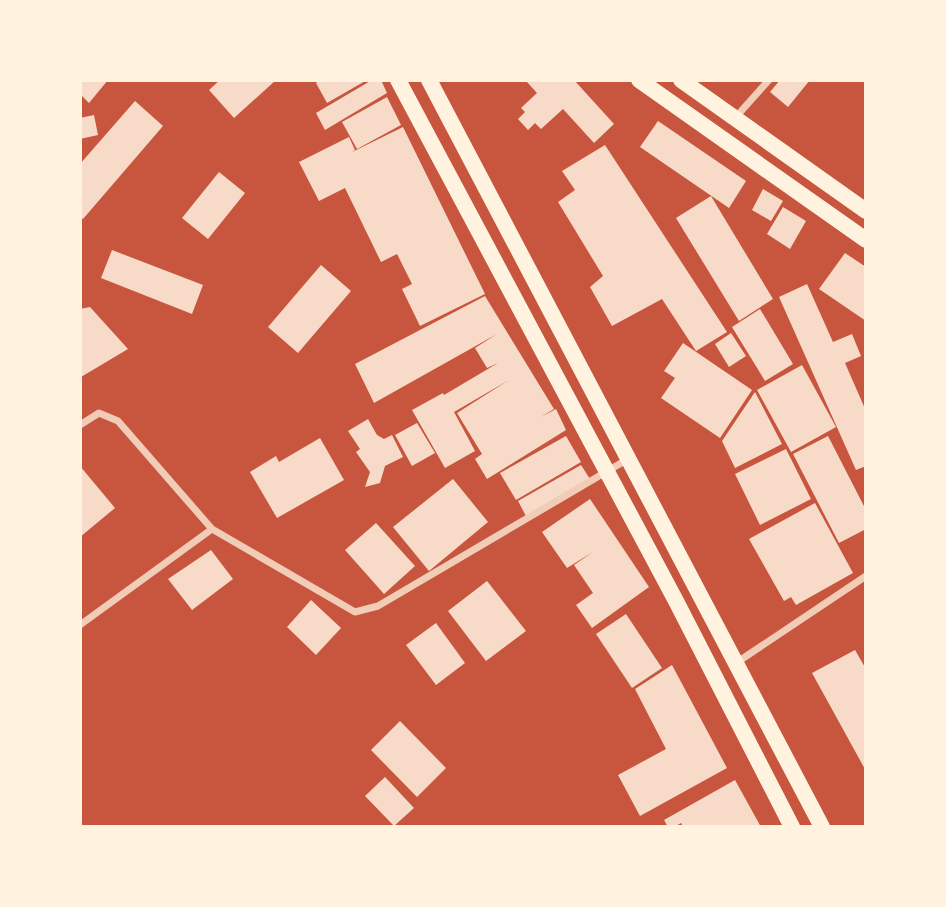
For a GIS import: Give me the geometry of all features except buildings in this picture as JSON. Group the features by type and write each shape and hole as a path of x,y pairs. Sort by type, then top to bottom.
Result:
{"highway":[{"path":"398,80 676,601 792,827"},
{"path":"429,80 822,827"},
{"path":"639,80 866,240"},
{"path":"681,80 866,211"},
{"path":"554,371 575,358"}],"street":[{"path":"735,118 769,80"},
{"path":"80,425 99,413 118,421 212,529 355,612 378,606 628,459"},
{"path":"80,625 212,529"},
{"path":"735,664 866,576"}]}
